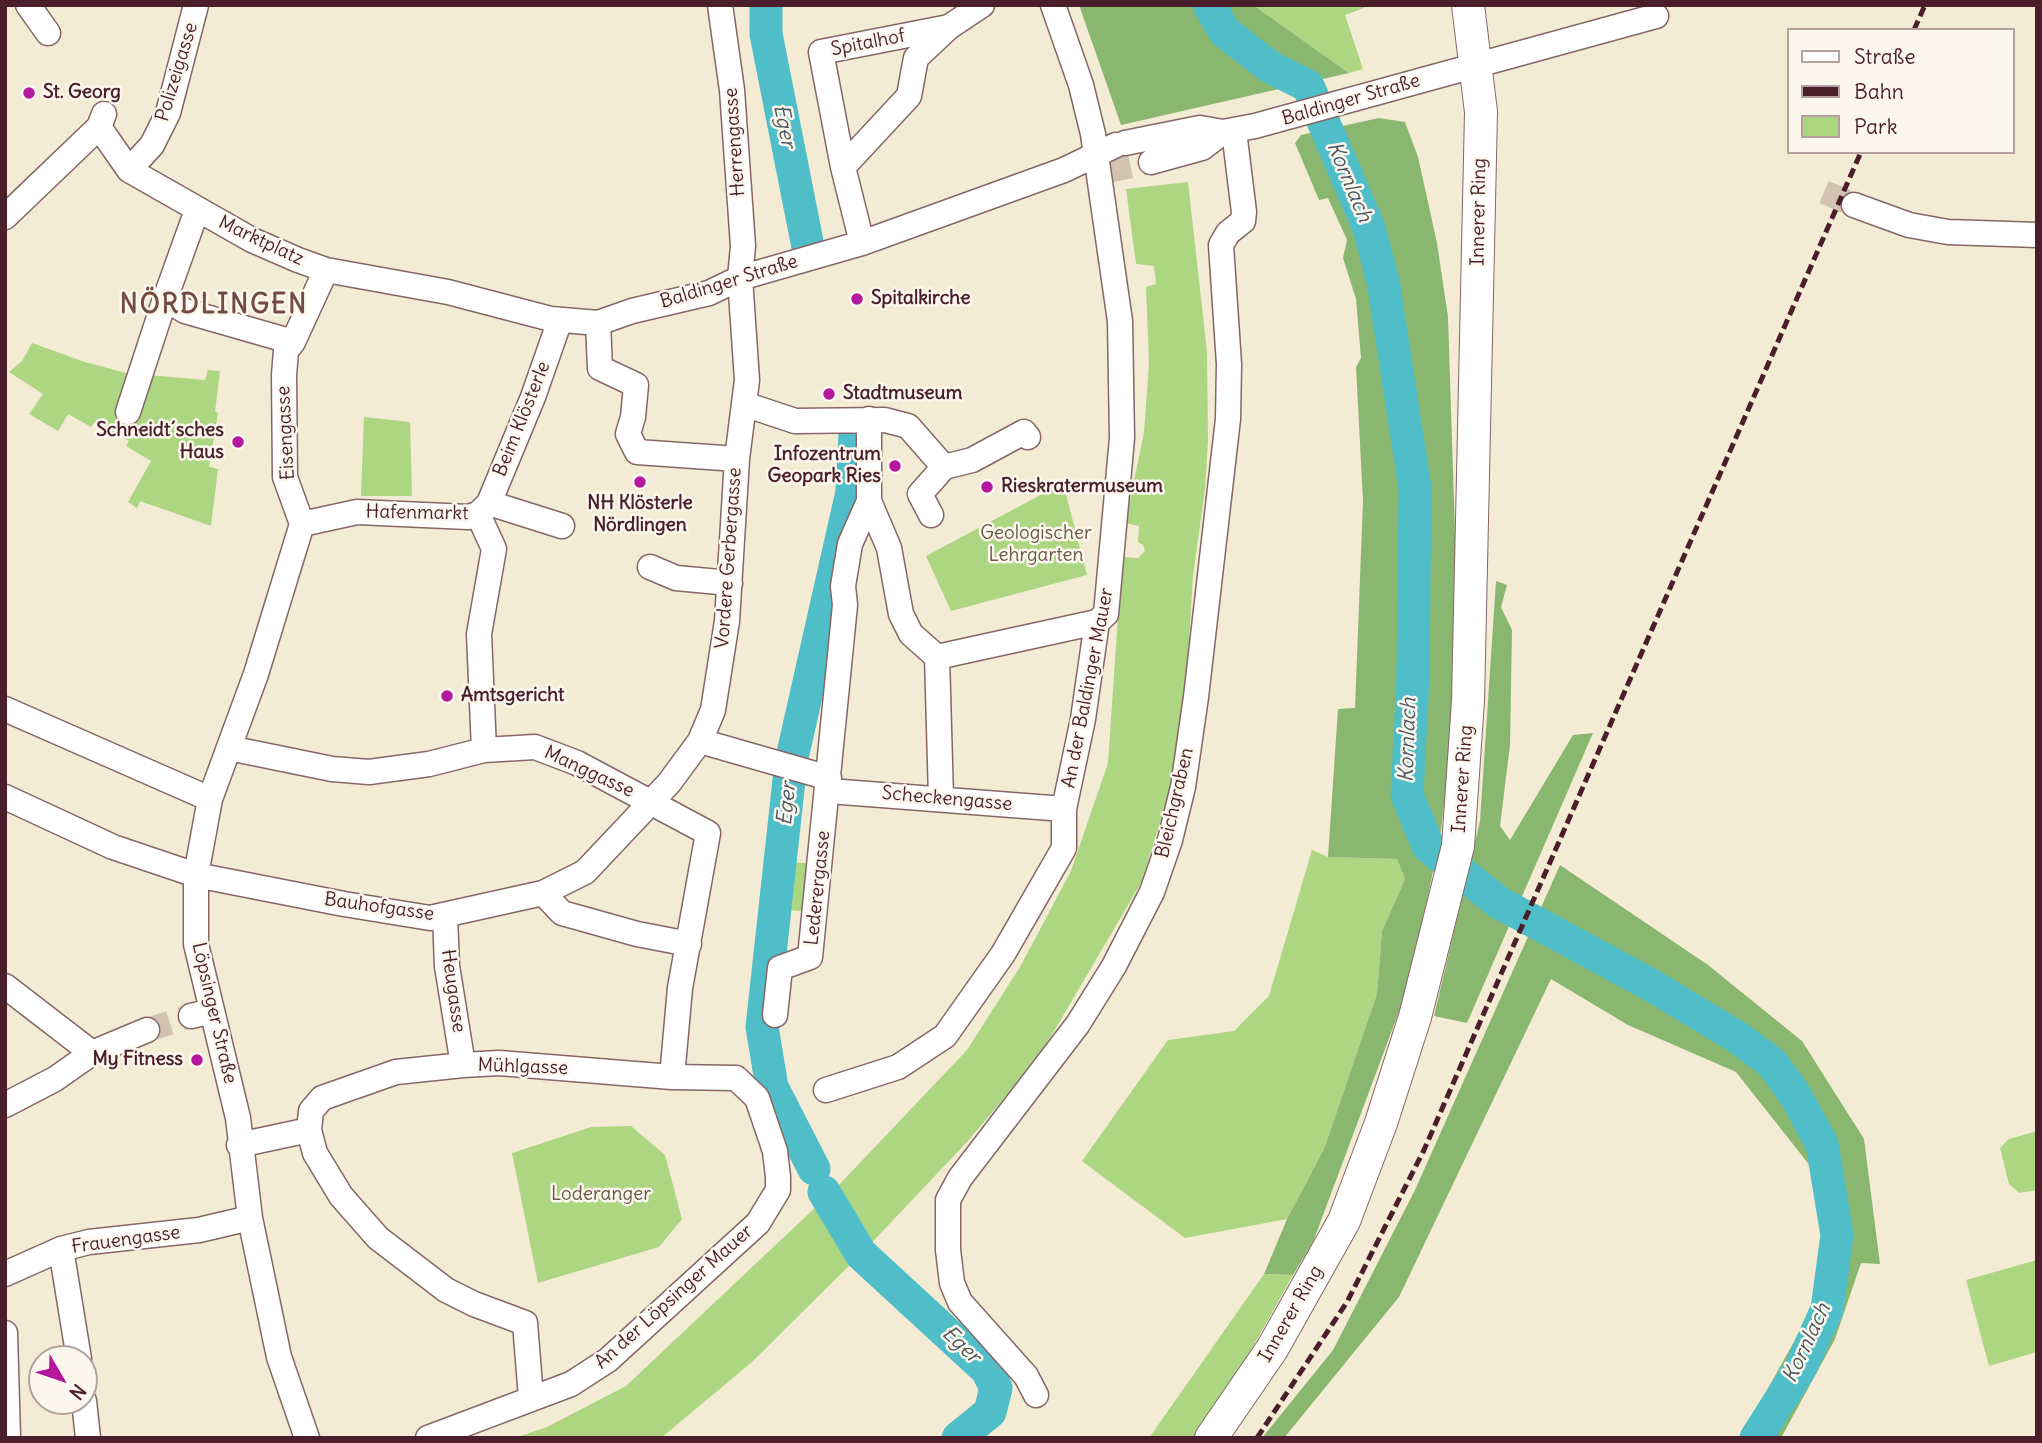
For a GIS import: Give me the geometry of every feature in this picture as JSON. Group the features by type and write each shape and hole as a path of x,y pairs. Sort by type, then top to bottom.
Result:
{"main road":[{"name":"Innerer Ring","path":"1211,1438 1272,1349 1344,1221 1381,1124 1415,1017 1458,845 1468,701 1481,125 1477,65 1468,5"}],"street":[{"path":"29,5 48,33"},
{"name":"Herrengasse","path":"720,5 732,90 741,220 740,278"},
{"name":"Spitalhof","path":"843,167 909,96 916,58 948,27 982,5"},
{"name":"An der Baldinger Mauer","path":"826,1090 898,1067 945,1036 1003,954 1064,848 1064,809 1083,719 1097,622 1106,614 1122,438 1120,321 1108,157 1053,5"},
{"name":"Polizeigasse","path":"129,170 152,145 168,113 197,6"},
{"name":"Baldinger Straße","path":"1151,162 1202,148 1229,132 1656,16"},
{"name":"Spitalhof","path":"862,243 843,167 821,52 948,27"},
{"name":"Marktplatz","path":"5,217 101,121 129,170 253,240 336,272 293,342"},
{"name":"Baldinger Straße","path":"336,272 448,292 560,320 598,323 632,311 709,293 740,278 862,243 1064,170 1199,128 1229,132"},
{"name":"Bleichgraben","path":"1036,1395 1026,1376 960,1302 953,1283 948,1250 948,1200 960,1178 1078,1024 1114,967 1152,892 1170,840 1183,787 1194,710 1228,419 1229,364 1221,245 1228,233 1243,220 1244,212 1229,132"},
{"path":"1864,209 1948,232 2037,235"},
{"name":"Marktplatz","path":"128,412 197,210"},
{"name":"Vordere Gerbergasse","path":"651,800 669,783 700,741 713,710 730,583 737,459 747,380 740,278"},
{"path":"165,299 184,311 293,342"},
{"name":"Beim Klösterle","path":"483,508 533,397 560,320"},
{"path":"598,323 600,368 636,385 633,417 628,434 638,452 737,459"},
{"name":"Eisengasse","path":"293,342 286,351 284,375 285,477 302,524"},
{"path":"744,404 795,421 869,419 908,426 944,467"},
{"path":"869,419 869,501 889,548 901,614 911,634 922,647 937,657 1097,622"},
{"path":"931,515 920,494 944,467 972,460 1024,432 1028,437"},
{"name":"Lederergasse","path":"775,1014 780,968 810,957 829,785 845,605 843,586 850,544 869,501"},
{"path":"484,750 479,634 494,549 483,508 562,526"},
{"name":"Hafenmarkt","path":"302,524 357,512 468,517 483,508"},
{"name":"Löpsinger Straße","path":"302,524 256,674 210,799 195,875 196,944 202,1013 238,1118 239,1145 250,1218 279,1357 307,1438"},
{"path":"650,568 676,578 730,583"},
{"path":"937,657 941,798"},
{"path":"5,709 210,799"},
{"name":"Scheckengasse","path":"700,741 790,768 829,785 1064,809"},
{"name":"Manggasse","path":"229,748 332,769 369,772 429,764 484,750 535,747 577,763 651,800"},
{"name":"Bauhofgasse","path":"5,797 113,847 195,875 430,918 543,893 585,872 651,800"},
{"path":"651,800 708,833 680,988 672,1077"},
{"path":"543,893 562,913 637,934 689,944"},
{"name":"Heugasse","path":"445,916 447,966 463,1065"},
{"path":"5,986 92,1053"},
{"path":"5,1105 55,1079 92,1053 147,1030"},
{"name":"Mühlgasse","path":"312,1142 311,1111 322,1098 396,1072 463,1065 499,1063 672,1077 736,1078 757,1098"},
{"name":"An der Löpsinger Mauer","path":"428,1438 571,1384 608,1360 762,1217 778,1190 778,1177 775,1151 757,1098"},
{"path":"239,1145 312,1142 341,1196 378,1238 446,1290 474,1304 525,1323 531,1398"},
{"name":"Frauengasse","path":"5,1274 61,1249 89,1242 199,1230 250,1218"},
{"path":"61,1249 77,1345"},
{"path":"5,1333 8,1438"},
{"path":"86,1415 88,1438"}],"green space":[{"path":"1079,5 1253,5 1349,73 1121,125"},
{"path":"1253,5 1364,5 1364,8 1345,15 1363,69 1349,73"},
{"path":"1379,118 1405,122 1418,157 1437,243 1448,317 1456,563 1451,748 1440,838 1410,982 1313,1242 1293,1275 1264,1274 1287,1219 1324,1149 1377,994 1382,931 1405,879 1397,859 1328,857 1338,709 1355,708 1363,501 1356,367 1361,358 1356,299 1343,258 1347,240 1328,198 1319,200 1295,143 1301,135"},
{"path":"1188,182 1207,351 1208,441 1205,489 1193,576 1186,692 1171,788 1141,883 1050,1038 1010,1091 967,1142 861,1254 752,1362 661,1438 515,1438 547,1427 626,1386 837,1187 967,1050 1020,967 1071,871 1108,763 1122,557 1138,558 1145,551 1143,545 1138,542 1139,526 1125,523 1144,433 1149,363 1146,287 1156,284 1154,266 1136,264 1126,189"},
{"path":"32,343 126,373 205,380 208,370 220,371 215,412 218,413 209,467 218,469 211,526 140,501 137,508 128,502 151,461 126,446 129,441 95,422 91,427 68,414 58,431 29,414 43,394 9,372 22,361"},
{"path":"364,417 410,422 412,496 361,496"},
{"name":"Geologischer Lehrgarten","path":"1063,483 1087,575 951,611 926,556"},
{"path":"1496,581 1507,585 1501,607 1512,630 1510,745 1500,826 1510,840 1573,735 1593,733 1467,1023 1434,1016 1480,821"},
{"path":"1312,850 1328,857 1397,859 1405,879 1382,931 1377,994 1324,1149 1287,1219 1185,1238 1082,1161 1168,1040 1234,1031 1269,996"},
{"path":"782,861 814,864 809,912 778,909"},
{"path":"1560,865 1708,965 1802,1041 1864,1139 1880,1264 1861,1263 1835,1339 1781,1438 1740,1438 1813,1308 1823,1236 1811,1167 1736,1072 1628,1025 1551,979 1399,1297 1284,1438 1262,1438 1333,1350 1415,1190"},
{"name":"Loderanger","path":"631,1126 665,1155 682,1219 659,1247 538,1283 512,1153 591,1127"},
{"path":"2037,1131 2037,1190 2019,1193 2009,1184 2000,1148 2009,1139"},
{"path":"2037,1260 2037,1352 1989,1366 1966,1280"},
{"path":"1264,1274 1293,1275 1214,1416 1197,1438 1149,1438"}],"waterway":[{"name":"Eger","path":"766,5 766,34 808,247"},
{"name":"Kornlach","path":"1209,5 1225,32 1270,67 1308,86 1369,228 1383,281 1415,488 1413,679 1407,795 1428,846 1498,902 1651,985 1737,1037 1772,1063 1795,1095 1822,1144 1837,1235 1827,1309 1801,1367 1756,1438"},
{"name":"Eger","path":"814,1169 772,1087 762,1027 791,762 852,492 855,433"},
{"path":"772,909 783,902 786,870 778,860"},
{"name":"Eger","path":"824,1192 861,1254 987,1370 996,1388 990,1412 958,1438"}],"tunnel":[{"path":"1107,171 1151,162"},
{"path":"1824,192 1854,205"},
{"path":"147,1030 191,1016"}],"railway":[{"path":"1915,28 1925,5"},
{"path":"1257,1438 1347,1302 1424,1150 1860,154"}],"place":[{"name":"St. Georg","path":"29,93"},
{"name":"Spitalkirche","path":"857,299"},
{"name":"Stadtmuseum","path":"829,394"},
{"name":"Schneidt´sches Haus","path":"238,442"},
{"name":"Infozentrum Geopark Ries","path":"895,466"},
{"name":"NH Klösterle Nördlingen","path":"640,482"},
{"name":"Rieskratermuseum","path":"987,487"},
{"name":"Amtsgericht","path":"447,696"},
{"name":"My Fitness","path":"197,1060"}],"district":[{"name":"NÖRDLINGEN","path":"214,306"}]}
